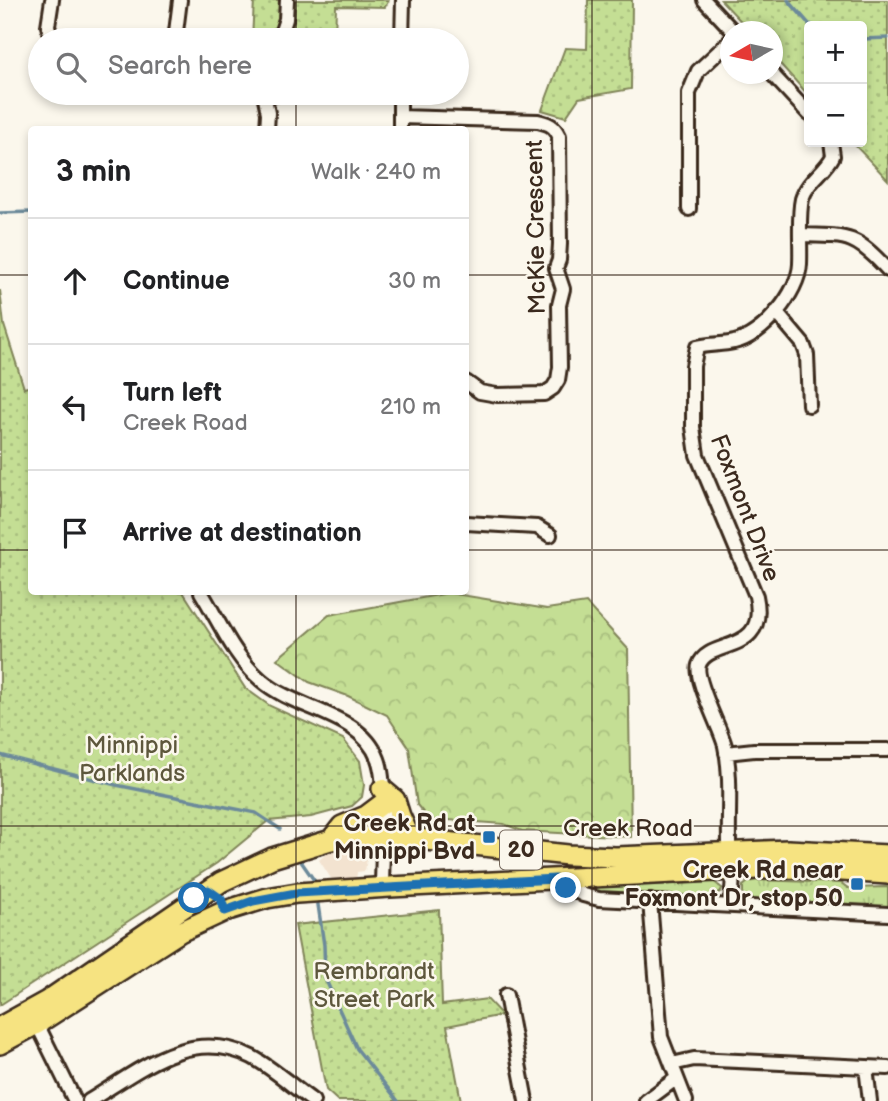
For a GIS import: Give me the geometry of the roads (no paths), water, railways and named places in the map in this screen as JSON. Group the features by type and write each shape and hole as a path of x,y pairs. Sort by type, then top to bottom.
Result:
{"main road":[{"path":"331,840 342,825 366,816 382,796 395,800 410,838"},
{"name":"Creek Road","path":"0,1027 47,1001 208,890 263,861 331,840 382,836 594,856 731,861 888,874"},
{"name":"Creek Road","path":"0,1044 37,1024 164,941 196,923 253,901 284,895 555,879 809,850 888,855"},
{"path":"208,890 221,899 225,911"}],"street":[{"path":"49,28 51,0"},
{"path":"176,28 180,0"},
{"path":"283,28 287,0"},
{"path":"402,28 403,0"},
{"path":"704,0 724,21"},
{"path":"689,209 689,93 698,71 720,50"},
{"path":"781,84 804,109"},
{"path":"266,105 267,126"},
{"path":"268,113 274,105"},
{"path":"400,105 400,123"},
{"name":"McKie Crescent","path":"400,123 538,121 550,124 559,136 560,244 556,268 563,289 559,305 558,380 553,388 544,394 497,395 480,392 469,384"},
{"name":"Foxmont Drive","path":"731,906 726,753 699,677 699,665 706,656 747,637 760,612 756,596 697,455 693,427 693,366 696,347 734,342 749,337 788,299 796,285 800,268 802,200 810,184 828,165 833,156 832,147"},
{"path":"801,235 843,236 857,241 888,270"},
{"path":"776,312 803,344 807,355 808,405"},
{"path":"469,523 537,527 550,535"},
{"path":"203,595 244,662 260,680 278,693 348,725 364,737 380,764 382,888"},
{"path":"726,753 754,750 888,750"},
{"path":"555,879 583,895 599,899 888,914"},
{"path":"650,901 661,1037 686,1101"},
{"path":"506,995 526,1101"},
{"path":"37,1024 75,1101"},
{"path":"89,1101 159,1059 185,1048 205,1045 230,1047 254,1058 313,1101"},
{"path":"672,1064 694,1059 888,1068"},
{"path":"866,1067 870,1101"},
{"path":"646,1101 677,1078"}],"waterway":[{"path":"788,0 806,21"},
{"path":"867,39 888,38"},
{"path":"0,213 28,212"},
{"path":"0,755 116,785 256,813 280,829"},
{"path":"300,860 316,883"},
{"path":"317,898 324,945 325,978 357,1049 398,1101"}],"place":[{"name":"Creek Rd at Minnippi Bvd","path":"489,837"},
{"name":"Creek Rd near Foxmont Dr, stop 50","path":"857,884"}],"park label":[{"name":"Minnippi Parklands","path":"132,759"},
{"name":"Rembrandt Street Park","path":"374,985"}]}
